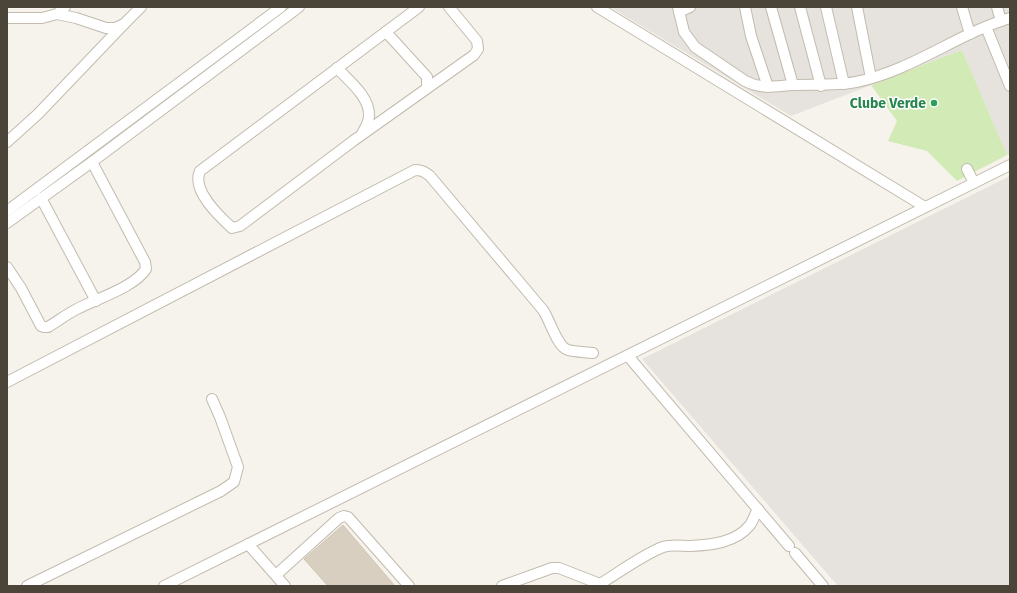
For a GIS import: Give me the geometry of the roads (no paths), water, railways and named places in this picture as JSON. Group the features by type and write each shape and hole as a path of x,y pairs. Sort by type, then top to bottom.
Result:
{"street":[{"path":"7,142 38,114 141,7"},
{"path":"7,211 281,7"},
{"path":"7,223 92,162 299,7"},
{"path":"419,7 200,171 197,176 197,183 203,195 219,217 232,228 240,226 362,134 474,55 478,49 477,41 449,7"},
{"path":"597,7 925,207"},
{"path":"690,7 679,10 684,32 695,47 745,81 754,85 768,87 844,84 871,78 911,64 970,34 1006,19 997,7"},
{"path":"745,7 751,36 768,87"},
{"path":"771,7 793,85"},
{"path":"800,7 821,86"},
{"path":"826,7 844,84"},
{"path":"856,7 871,78"},
{"path":"962,7 970,34"},
{"path":"7,18 42,18 61,10 76,18 106,28 115,28 124,24"},
{"path":"986,27 1010,86"},
{"path":"386,32 427,77 427,88"},
{"path":"337,68 361,94 369,108 369,118 362,134"},
{"path":"7,267 21,288 40,326 44,327 48,327 78,309 130,283 142,275 146,269 145,262 92,162"},
{"path":"164,586 1010,165"},
{"path":"967,169 974,183"},
{"path":"7,382 415,170 424,171 430,176 543,310 550,322 558,342 562,347 567,350 593,353"},
{"path":"41,198 96,301"},
{"path":"628,356 823,586"},
{"path":"27,586 221,492 234,482 238,467 212,399"},
{"path":"502,586 552,568 559,568 600,585 663,547 708,545 736,536 750,525 758,509"},
{"path":"276,575 339,518 344,516 348,517 409,586"},
{"path":"248,544 285,586"}],"place":[{"name":"Clube Verde","path":"934,103"}]}
